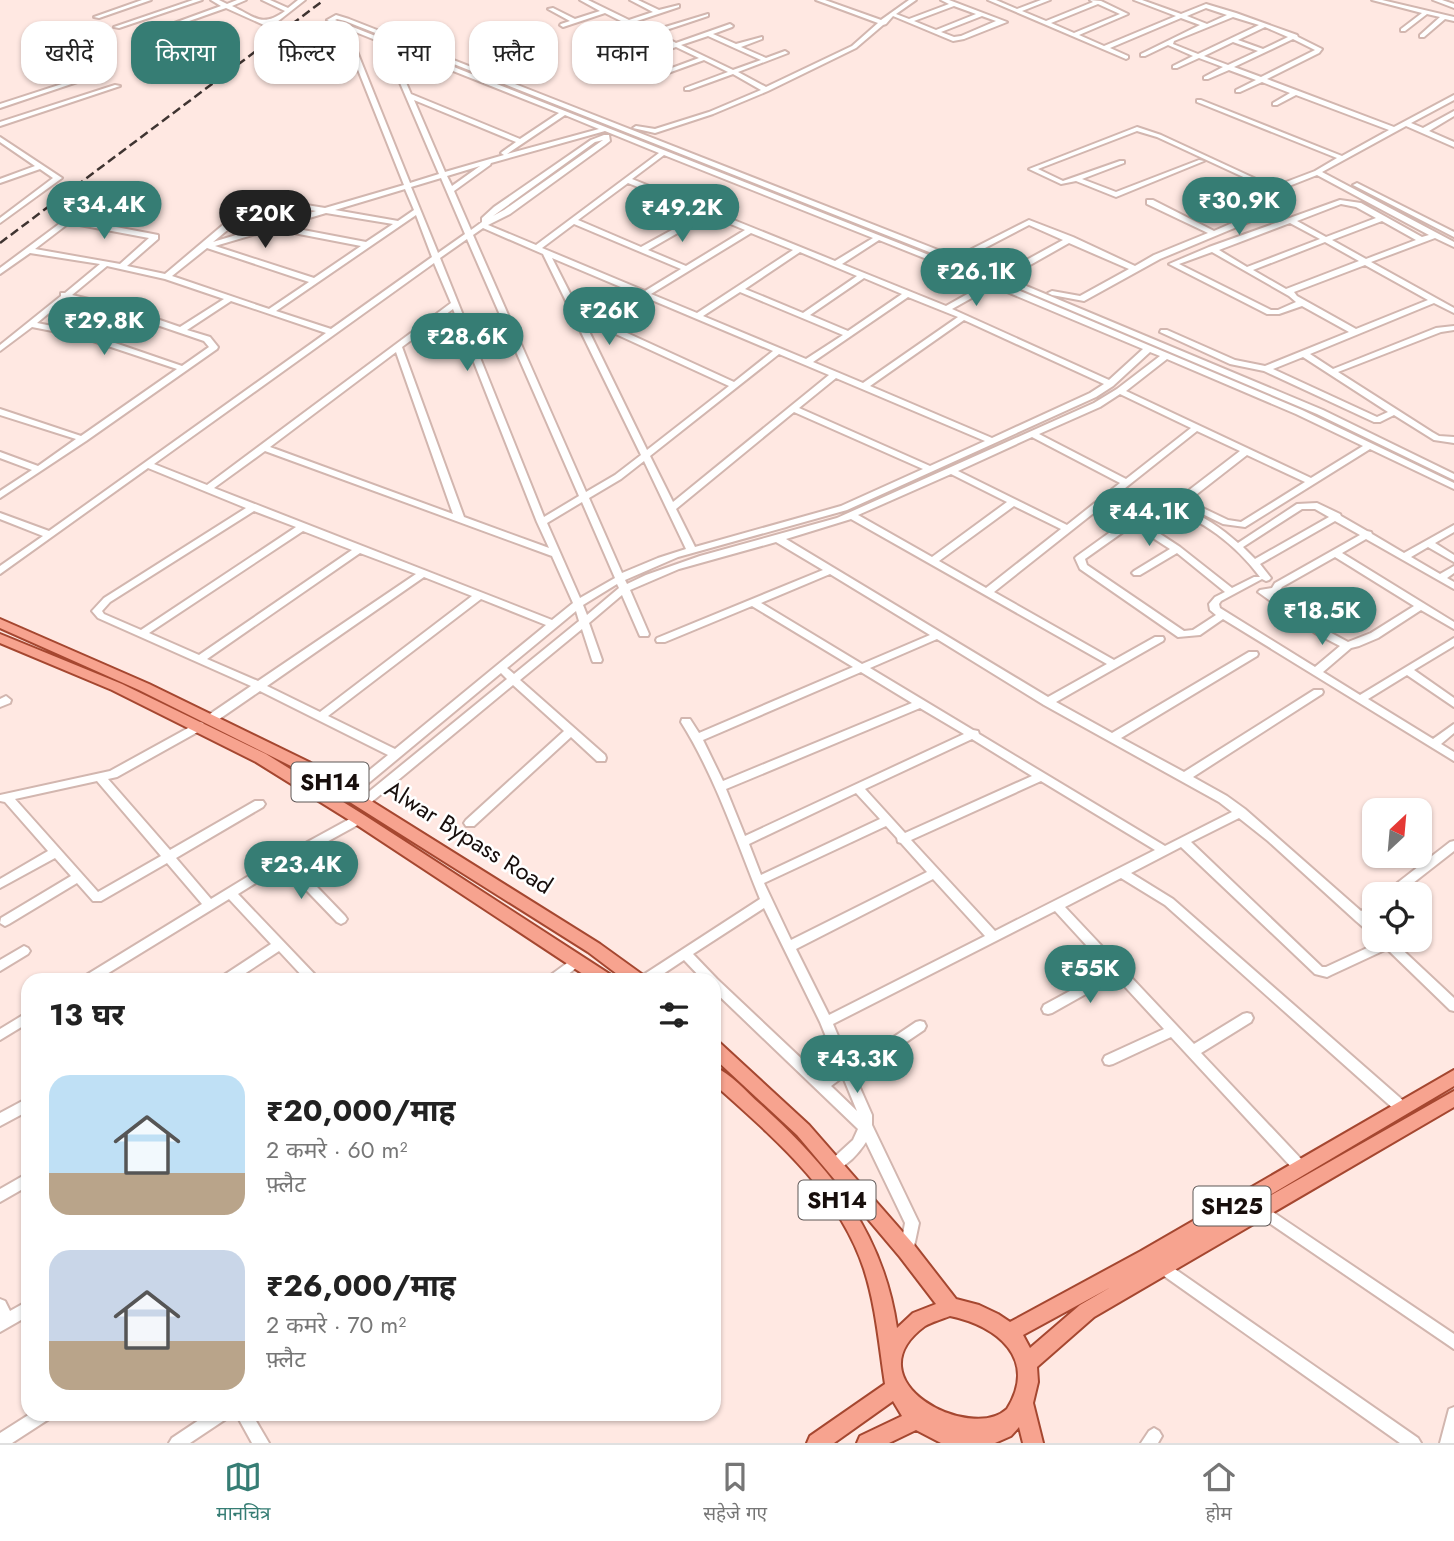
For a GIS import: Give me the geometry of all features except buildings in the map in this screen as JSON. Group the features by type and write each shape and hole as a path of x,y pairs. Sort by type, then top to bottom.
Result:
{"main road":[{"name":"Alwar Bypass Road","path":"0,623 205,722 359,818 596,973"},
{"name":"Alwar Bypass Road","path":"0,638 205,722 304,766 594,948 628,973"},
{"name":"SH14","path":"721,1054 803,1130 907,1251 950,1307"},
{"name":"SH25","path":"1010,1332 1137,1263 1454,1077"},
{"name":"SH14","path":"721,1081 799,1155 838,1202 860,1237 886,1308 892,1365"},
{"name":"SH25","path":"1026,1364 1087,1311 1454,1098"},
{"path":"1024,1406 1008,1426 985,1437 960,1441 931,1430 909,1412 895,1388 892,1365 897,1343 909,1325 928,1312 950,1307 972,1310 992,1318 1010,1332 1024,1355 1029,1381 1024,1406 1033,1443"},
{"path":"817,1443 895,1388"},
{"path":"867,1443 917,1419"}],"street":[{"path":"97,17 147,0 188,19"},
{"path":"117,27 199,0"},
{"path":"214,0 264,23 275,21 302,0"},
{"path":"183,21 243,0"},
{"path":"265,0 288,10"},
{"path":"583,0 627,21"},
{"path":"632,0 658,12"},
{"path":"819,0 884,23"},
{"path":"641,136 712,113 854,47 892,14 914,0"},
{"path":"892,14 958,39 1003,22 944,0"},
{"path":"991,0 1126,57"},
{"path":"1016,11 1047,0"},
{"path":"1137,0 1202,23 1204,27"},
{"path":"1150,5 1163,0"},
{"path":"1375,0 1424,14 1454,19"},
{"path":"1394,6 1407,0"},
{"path":"1436,0 1454,6"},
{"path":"1046,23 1096,1 1125,14 1074,35"},
{"path":"909,21 954,4"},
{"path":"632,21 677,6"},
{"path":"1104,48 1206,6 1265,25 1318,47 1320,51 1238,91"},
{"path":"551,9 575,21 605,10"},
{"path":"935,32 981,14"},
{"path":"1143,55 1234,14"},
{"path":"1403,30 1424,14"},
{"path":"673,26 706,15"},
{"path":"332,21 330,20 337,17 349,21"},
{"path":"1422,36 1443,18"},
{"path":"563,25 572,22"},
{"path":"359,25 610,131 641,136 956,260 1063,297 1081,299"},
{"path":"1175,67 1265,25"},
{"path":"673,46 730,26"},
{"path":"709,34 766,60"},
{"path":"1206,78 1295,36"},
{"path":"737,46 760,38"},
{"path":"1232,40 1263,51"},
{"path":"673,43 766,90"},
{"path":"1170,43 1174,47 1394,129"},
{"path":"687,89 785,53"},
{"path":"673,70 705,58"},
{"path":"359,65 542,523 578,604 597,660"},
{"path":"455,71 879,237 1001,276 1068,307 1320,412 1454,477"},
{"path":"0,106 67,84"},
{"path":"403,84 643,634"},
{"path":"0,124 117,86"},
{"path":"1275,103 1296,92"},
{"path":"408,95 522,142"},
{"path":"1068,307 1135,268 1211,232 1271,208 1273,193 1280,186 1320,170 1454,97"},
{"path":"1199,101 1342,158"},
{"path":"450,190 564,113"},
{"path":"1424,131 1454,113"},
{"path":"1406,123 1454,145"},
{"path":"205,246 498,158 629,125 650,132"},
{"path":"1122,162 1060,183 1032,168 1132,130 1146,132 1254,180 1262,187"},
{"path":"0,571 436,257 484,224 507,212 603,144 610,131"},
{"path":"1146,132 1144,134 1273,193"},
{"path":"0,139 58,177 0,221"},
{"path":"537,248 664,152"},
{"path":"1077,179 1116,195 1201,161"},
{"path":"0,181 41,166"},
{"path":"1320,170 1454,234"},
{"path":"1320,170 1454,245"},
{"path":"628,180 946,309 1110,384"},
{"path":"0,272 98,197"},
{"path":"167,276 259,199 399,223"},
{"path":"1150,202 1211,232"},
{"path":"1302,303 1279,313 1270,312 1174,264 1345,202 1422,240"},
{"path":"271,312 416,212"},
{"path":"642,250 708,213"},
{"path":"234,219 368,244"},
{"path":"1248,269 1383,219"},
{"path":"67,220 153,235 154,241 122,266"},
{"path":"1290,220 1454,311"},
{"path":"573,221 686,269"},
{"path":"956,260 1025,223 1037,224 1135,268"},
{"path":"484,224 992,441"},
{"path":"646,294 750,230"},
{"path":"1289,294 1292,289 1435,235"},
{"path":"835,265 879,237"},
{"path":"946,309 1070,239"},
{"path":"205,246 315,281"},
{"path":"1212,249 1355,332"},
{"path":"28,250 167,276 332,332"},
{"path":"698,316 798,250"},
{"path":"546,252 692,551"},
{"path":"979,259 1001,276 1149,348 1371,445 1454,486"},
{"path":"0,349 106,263"},
{"path":"804,316 862,276"},
{"path":"739,289 848,334"},
{"path":"808,362 907,294"},
{"path":"0,495 214,347 207,339 109,306 64,295"},
{"path":"180,330 230,298"},
{"path":"1252,383 1268,370 1434,300"},
{"path":"209,488 455,304"},
{"path":"576,313 734,385"},
{"path":"865,386 963,317"},
{"path":"30,324 80,334 184,369"},
{"path":"1332,372 1440,330 1454,328"},
{"path":"1164,332 1233,362 1268,370 1377,420 1394,412"},
{"path":"398,346 460,519"},
{"path":"349,793 578,604 620,578 650,564 826,514 930,469 1078,402 1110,384 1149,348"},
{"path":"542,523 646,456 779,350"},
{"path":"1304,354 1437,438 1454,440"},
{"path":"364,802 624,589 671,567 779,539 851,514 1032,434 1121,391 1166,356"},
{"path":"671,508 835,374"},
{"path":"1121,391 1311,482"},
{"path":"793,408 930,469"},
{"path":"0,412 83,439"},
{"path":"987,592 1196,427"},
{"path":"1032,434 1127,483"},
{"path":"1246,451 1187,496 1183,502 1226,522 1242,525 1371,445"},
{"path":"263,447 555,554"},
{"path":"0,455 39,469"},
{"path":"147,465 209,488 301,528 554,625"},
{"path":"950,470 1068,529"},
{"path":"932,561 1013,502"},
{"path":"1221,616 1196,633 1182,635 1083,567 1080,562 1084,553 1157,503 1185,512 1239,546 1256,562 1262,579"},
{"path":"1239,546 1300,506 1317,506 1454,586"},
{"path":"253,507 99,606 97,611 101,616 257,685 395,754"},
{"path":"851,514 1114,664"},
{"path":"0,516 50,535"},
{"path":"1256,562 1337,516"},
{"path":"1132,520 1177,549 1230,591"},
{"path":"141,634 301,528"},
{"path":"1406,556 1454,528"},
{"path":"1264,592 1275,591 1278,585 1368,534"},
{"path":"779,539 1048,702 1185,777 1241,812 1360,918"},
{"path":"1428,543 1454,559"},
{"path":"200,660 359,549"},
{"path":"1137,573 1177,549"},
{"path":"1336,553 1454,626"},
{"path":"1441,578 1454,569"},
{"path":"661,640 831,570"},
{"path":"3,798 125,769 205,722 423,573"},
{"path":"1262,579 1255,586 1326,635 1348,645"},
{"path":"1278,585 1262,579 1230,591 1214,604 1221,616 1454,757"},
{"path":"320,716 480,595"},
{"path":"754,603 1166,851"},
{"path":"1317,672 1348,645 1360,642 1421,606"},
{"path":"697,738 938,635"},
{"path":"1048,702 1158,639"},
{"path":"1361,699 1454,641"},
{"path":"1112,738 1253,654"},
{"path":"501,668 600,758"},
{"path":"1407,670 1454,703"},
{"path":"1185,777 1318,692"},
{"path":"720,787 922,703"},
{"path":"685,722 697,738 720,787 766,901 826,1022 865,1115 867,1129 912,1223 907,1251"},
{"path":"1433,744 1454,728"},
{"path":"470,823 570,732"},
{"path":"742,842 974,734"},
{"path":"100,776 210,905"},
{"path":"902,839 1042,776"},
{"path":"858,788 993,937"},
{"path":"3,798 97,898 259,804"},
{"path":"826,1022 1241,812"},
{"path":"99,973 284,860 359,818"},
{"path":"758,881 886,821"},
{"path":"1183,842 1319,971 1327,972 1365,952"},
{"path":"1406,882 1454,845"},
{"path":"0,884 56,852"},
{"path":"284,860 341,919"},
{"path":"789,947 934,873"},
{"path":"1123,873 1169,902 1401,1107"},
{"path":"5,920 78,877"},
{"path":"230,893 307,973"},
{"path":"655,973 766,901"},
{"path":"1056,905 1299,1167"},
{"path":"236,973 280,944"},
{"path":"0,966 24,951"},
{"path":"1398,952 1454,1006"},
{"path":"686,955 705,973"},
{"path":"561,973 578,960"},
{"path":"1048,1009 1117,971"},
{"path":"721,989 867,1129"},
{"path":"1192,1052 1247,1018"},
{"path":"0,1035 21,1022"},
{"path":"823,1085 845,1068 864,1063 920,1026"},
{"path":"1110,1060 1172,1031"},
{"path":"0,1120 21,1108"},
{"path":"835,1166 862,1142 867,1129"},
{"path":"0,1196 21,1183"},
{"path":"1261,1210 1454,1342"},
{"path":"1162,1266 1413,1443"},
{"path":"0,1306 4,1322 21,1312"},
{"path":"1448,1443 1454,1414"},
{"path":"0,1442 33,1421"},
{"path":"177,1443 210,1421"},
{"path":"247,1421 261,1443"}],"railway":[{"path":"0,243 324,0"}]}
